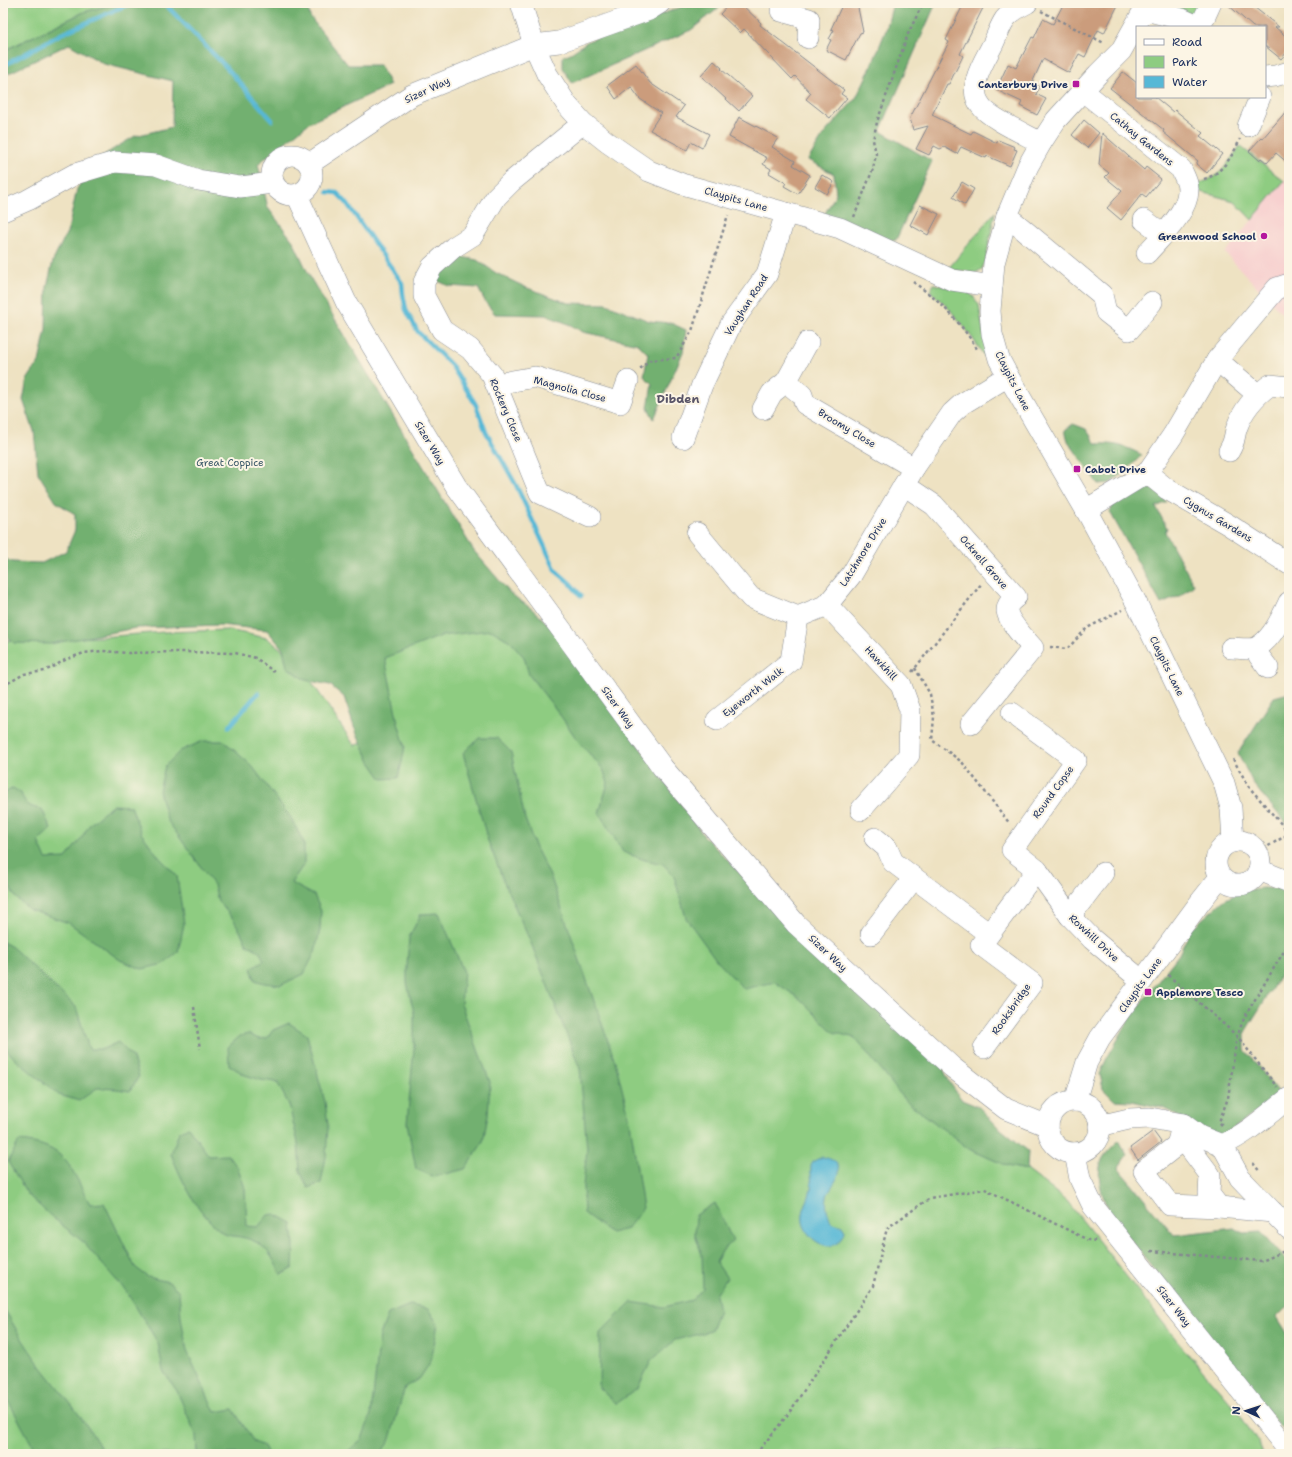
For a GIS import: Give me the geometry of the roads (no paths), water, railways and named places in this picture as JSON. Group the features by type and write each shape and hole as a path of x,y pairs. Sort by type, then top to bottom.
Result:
{"street":[{"name":"Claypits Lane","path":"521,3 534,45 551,80 566,105 583,123 649,171 682,184 732,199 840,228 952,280 992,286 990,311 992,334 1003,367 1086,510 1136,602 1224,783 1231,808 1234,842"},
{"name":"Sizer Way","path":"309,164 412,95 534,45 559,42 649,10 660,3"},
{"path":"1200,26 1211,3"},
{"path":"1024,4 1015,9 1005,19 978,73 975,87 976,97 981,107 989,114 1041,143"},
{"path":"992,286 994,263 1007,216 1028,166 1056,120 1098,74 1121,52 1146,6 1198,26"},
{"path":"781,11 811,20"},
{"path":"1266,77 1289,72"},
{"name":"Cathay Gardens","path":"1083,91 1181,169 1188,182 1186,202 1180,213 1163,234"},
{"path":"1248,126 1260,98"},
{"name":"Rockery Close","path":"583,123 511,182 496,197 473,235 454,248 432,267 424,282 424,296 442,330 470,349 492,375 540,493 590,517"},
{"path":"295,154 302,157 309,164 312,173 311,181 308,188 303,192 297,195 286,195 278,190 273,183 271,176 272,170 275,163 280,158 295,154"},
{"path":"3,211 28,200 75,174 115,162 156,165 198,180 240,187 273,183"},
{"name":"Sizer Way","path":"297,195 346,302 456,486 663,768 796,924 952,1067 1006,1110 1048,1126"},
{"name":"Vaughan Road","path":"683,438 702,385 731,324 767,274 786,213"},
{"path":"1007,216 1102,295 1106,312 1129,330 1152,302"},
{"path":"1144,220 1163,234 1147,253"},
{"path":"1086,510 1147,473 1176,429 1217,360 1276,288 1286,285 1289,286"},
{"path":"763,409 772,393 786,382 808,342"},
{"path":"1217,360 1257,394"},
{"name":"Latchmore Drive","path":"798,617 827,605 852,574 909,477 952,413 1003,367"},
{"name":"Magnolia Close","path":"496,384 534,377 620,403 628,381"},
{"name":"Broomy Close","path":"786,382 802,395 805,404 909,477"},
{"path":"1229,451 1235,442 1237,428 1245,411 1257,394 1270,385 1289,387"},
{"name":"Cygnus Gardens","path":"1147,473 1167,489 1229,524 1289,564"},
{"name":"Ocknell Grove","path":"909,477 1016,597 1009,603 1007,611 1010,620 1033,648 971,724"},
{"path":"697,533 751,598 798,617"},
{"path":"1231,648 1247,649 1258,647 1271,634 1289,602"},
{"name":"Hawkhill","path":"827,605 902,685 910,710 909,755 860,810"},
{"name":"Eyeworth Walk","path":"717,720 791,661 798,617"},
{"path":"1258,647 1259,656 1268,668"},
{"name":"Round Copse","path":"1012,713 1076,760 1016,844"},
{"path":"875,838 887,848 893,862 914,878 985,939 1037,870"},
{"path":"1258,861 1251,881 1245,884 1232,885 1220,877 1217,871 1217,856 1221,849 1226,844 1240,841 1253,847 1258,861 1289,882"},
{"name":"Rowhill Drive","path":"1016,844 1037,870 1070,916 1092,939 1142,981"},
{"path":"1070,916 1104,873"},
{"name":"Claypits Lane","path":"1075,1101 1087,1062 1100,1038 1220,877"},
{"path":"872,934 914,878"},
{"name":"Rooksbridge","path":"984,1048 1032,983 985,939"},
{"path":"1099,1126 1129,1119 1150,1118 1199,1136 1228,1142 1259,1123 1288,1099"},
{"path":"1075,1101 1089,1106 1098,1118 1099,1126 1097,1137 1090,1147 1076,1153 1067,1152 1052,1142 1048,1126 1049,1118 1053,1111 1060,1105 1075,1101"},
{"path":"1182,1130 1210,1176 1209,1194 1219,1207"},
{"path":"1182,1130 1177,1145 1144,1171 1170,1205 1219,1207 1272,1212"},
{"path":"1228,1142 1240,1178 1289,1229"},
{"name":"Sizer Way","path":"1076,1153 1080,1179 1093,1206 1289,1451"}],"water":[{"path":"822,1157 828,1158 839,1167 838,1176 828,1193 826,1200 831,1222 842,1226 845,1231 841,1239 836,1244 829,1246 816,1241 810,1236 803,1222 803,1213 811,1189 812,1162"}],"waterway":[{"path":"3,66 61,34 131,3"},
{"path":"164,3 227,68 272,120"},
{"path":"328,192 337,193 346,202 402,283 406,310 418,332 452,366 476,405 486,432 516,485 556,571 570,583 581,596"},
{"path":"229,727 258,693"}],"place":[{"name":"Canterbury Drive","path":"1076,84"},
{"name":"Greenwood School","path":"1264,236"},
{"name":"Cabot Drive","path":"1077,469"},
{"name":"Applemore Tesco","path":"1148,992"}],"district":[{"name":"Dibden","path":"678,399"}],"park label":[{"name":"Great Coppice","path":"230,462"}]}
